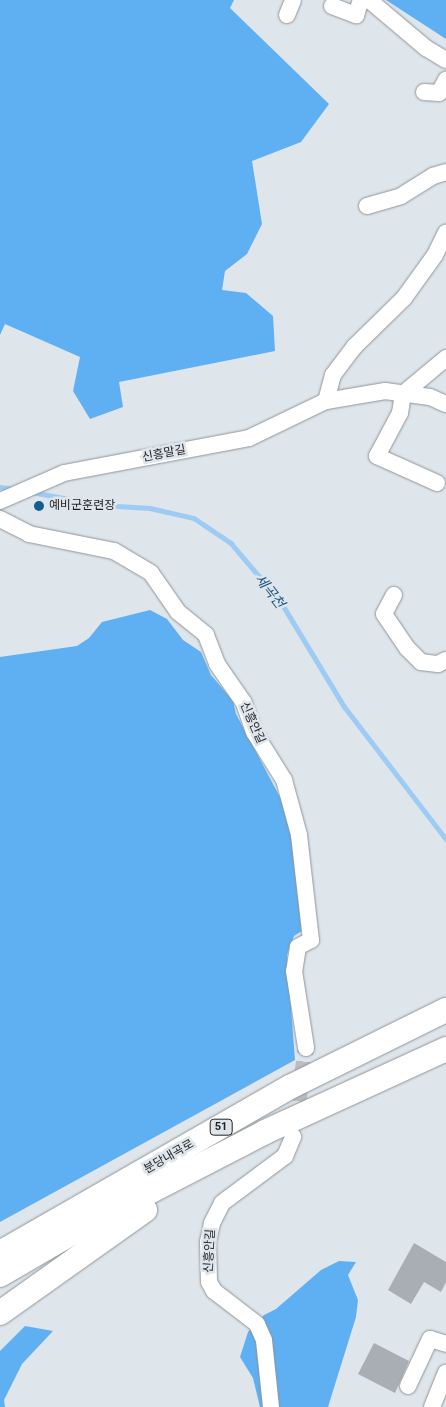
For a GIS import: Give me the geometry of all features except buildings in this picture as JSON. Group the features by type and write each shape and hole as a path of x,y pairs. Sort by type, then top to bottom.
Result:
{"highway":[{"name":"분당내곡로","path":"0,1253 292,1086 446,1010"},
{"name":"분당내곡로","path":"0,1275 91,1222 265,1132 446,1049"},
{"path":"0,1313 103,1236 265,1132"}],"street":[{"path":"286,15 293,0"},
{"path":"332,6 356,14 361,0"},
{"path":"369,0 426,48 446,60"},
{"path":"424,92 439,93 446,80"},
{"path":"367,206 401,196 433,176 446,172"},
{"path":"326,401 333,375 355,346 404,298 435,255 446,232"},
{"path":"437,483 377,456 400,413 403,394 446,358"},
{"name":"신흥말길","path":"6,500 64,473 249,438 326,401 385,391 430,397 446,404"},
{"name":"신흥안길","path":"0,519 29,534 114,551 151,573 178,612 206,635 217,664 244,703 254,732 284,780 299,835 311,940 298,947 294,971 306,1048"},
{"path":"394,595 384,614 407,648 421,662 438,664 446,660"},
{"name":"신흥안길","path":"271,1407 264,1340 257,1324 212,1286 208,1242 212,1223 222,1203 285,1156 294,1137"},
{"path":"408,1386 430,1339 446,1344"},
{"path":"432,1407 446,1373"}],"shaded area":[{"path":"0,0 234,0 230,8 329,104 301,142 252,161 262,224 247,254 225,271 222,290 246,293 273,316 275,351 119,382 123,407 90,419 73,391 80,357 5,324 0,335"},
{"path":"386,0 446,0 446,39"},
{"path":"150,610 167,619 183,640 201,652 211,675 233,701 236,714 282,801 290,826 302,931 294,936 287,955 295,1060 0,1222 0,657 77,646 89,638 102,622"},
{"path":"339,1261 356,1262 348,1275 358,1300 356,1317 328,1407 260,1407 253,1378 240,1357 248,1332 264,1315 276,1309 321,1270"},
{"path":"25,1326 53,1331 22,1364 4,1400 5,1407 0,1407 0,1351"}],"waterway":[{"name":"세곡천","path":"0,487 14,489"},
{"name":"세곡천","path":"32,492 100,505 150,508 194,518 231,543 281,602 344,706 446,839"}],"tunnel":[{"path":"295,1125 306,1048"}],"place":[{"name":"예비군훈련장","path":"39,506"}]}
